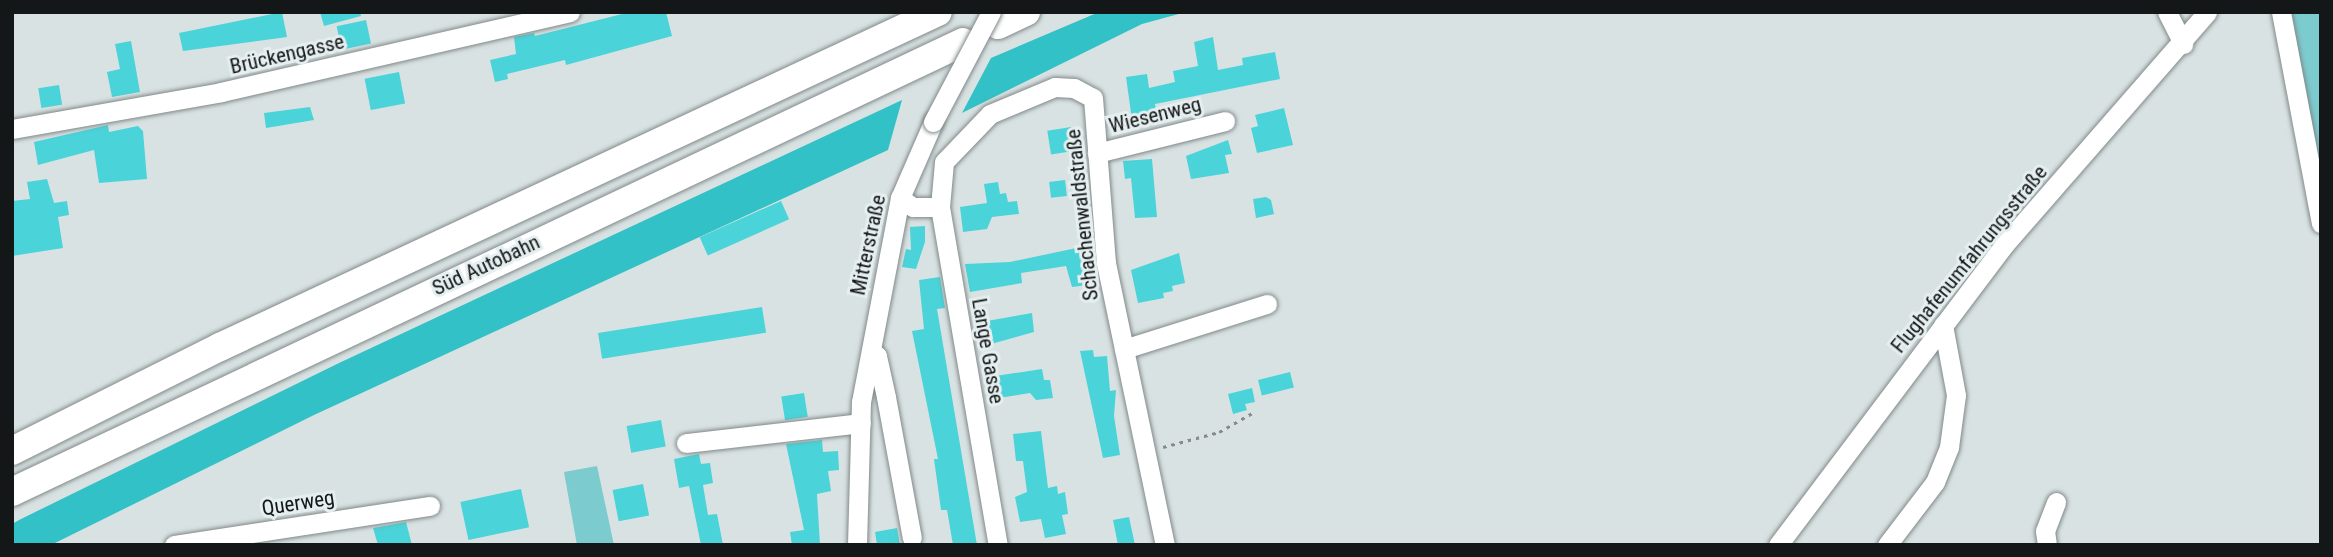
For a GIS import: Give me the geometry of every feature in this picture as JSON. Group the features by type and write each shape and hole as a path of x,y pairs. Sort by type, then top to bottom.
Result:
{"highway":[{"name":"Süd Autobahn","path":"12,451 220,347 938,12"},
{"path":"995,19 1026,12"},
{"name":"Süd Autobahn","path":"12,492 962,42"}],"street":[{"name":"Brückengasse","path":"12,129 220,92 570,12"},
{"path":"2168,12 2183,44"},
{"name":"Flughafenumfahrungsstraße","path":"1777,545 2004,244 2183,44 2207,12"},
{"path":"2281,12 2321,223"},
{"name":"Mitterstraße","path":"858,545 861,423 871,351 900,198 933,122 995,19"},
{"name":"Schachenwaldstraße","path":"940,207 941,175 955,148 990,114 1055,87 1074,88 1093,98 1106,263 1165,545"},
{"name":"Wiesenweg","path":"1097,153 1225,121"},
{"path":"900,198 913,207 940,207"},
{"name":"Lange Gasse","path":"940,207 998,545"},
{"path":"1124,349 1267,304"},
{"path":"1887,545 1935,482 1949,447 1956,395 1942,325"},
{"path":"871,351 877,356 884,386 912,538"},
{"path":"686,443 861,423"},
{"path":"2047,545 2045,531 2056,502"},
{"name":"Querweg","path":"174,545 430,506"}],"path":[{"path":"1146,452 1219,432 1254,412"}],"shaded area":[{"path":"1099,12 1186,12 1142,24 962,113 991,58"},
{"path":"2289,12 2321,12 2321,183"},
{"path":"902,100 888,150 314,415 51,545 12,545 12,524 21,519 339,363"},
{"path":"597,466 614,545 577,545 564,472"}],"building":[{"path":"282,12 287,37 183,51 179,33"},
{"path":"320,12 360,12 361,16 324,26"},
{"path":"630,12 666,12 672,36 566,65 565,60 507,74 508,79 495,82 490,60 516,54 514,37 534,33 535,36"},
{"path":"366,20 371,43 342,50 337,26"},
{"path":"1213,37 1218,70 1243,65 1242,58 1275,52 1280,79 1155,104 1157,116 1132,120 1126,77 1147,74 1149,88 1175,82 1173,71 1198,66 1194,42"},
{"path":"131,41 140,92 112,97 107,72 120,69 115,44"},
{"path":"399,72 405,103 371,110 365,79"},
{"path":"59,85 62,105 41,108 38,88"},
{"path":"310,107 314,120 266,128 264,113"},
{"path":"1284,108 1293,145 1257,153 1251,128 1258,126 1255,115"},
{"path":"108,125 109,132 138,126 143,131 147,179 99,183 94,150 38,165 34,142"},
{"path":"1071,127 1075,151 1051,154 1047,131"},
{"path":"1228,140 1232,154 1225,155 1229,173 1191,179 1186,156"},
{"path":"1152,159 1157,217 1135,218 1131,178 1125,179 1123,161"},
{"path":"47,179 54,203 67,201 69,215 58,217 63,248 12,256 12,201 30,199 27,182"},
{"path":"1065,180 1067,196 1051,198 1049,182"},
{"path":"998,182 1000,194 1006,193 1008,202 1017,201 1019,214 992,217 987,229 963,232 960,207 987,203 984,184"},
{"path":"1266,197 1271,200 1274,214 1256,218 1253,199"},
{"path":"781,201 789,219 708,255 700,237"},
{"path":"925,226 925,242 916,269 902,267 906,249 911,250 910,227"},
{"path":"1086,246 1095,284 1072,287 1066,266 1021,273 1022,283 970,292 965,264 1010,262"},
{"path":"1179,253 1185,283 1172,286 1173,291 1163,293 1164,298 1138,303 1131,270"},
{"path":"940,277 945,308 937,309 977,545 953,545 947,510 941,510 934,459 938,459 912,331 924,329 919,280"},
{"path":"762,307 766,333 602,359 598,333"},
{"path":"1032,313 1034,332 984,346 981,322"},
{"path":"1093,350 1094,357 1107,356 1110,391 1116,390 1114,416 1120,455 1103,458 1080,351"},
{"path":"1042,369 1044,380 1050,380 1053,398 1036,400 1030,393 992,399 989,377"},
{"path":"1290,372 1294,388 1262,396 1258,380"},
{"path":"1252,388 1255,402 1245,404 1247,410 1233,414 1228,394"},
{"path":"804,393 808,417 785,420 781,397"},
{"path":"661,420 666,447 631,453 627,426"},
{"path":"1041,431 1048,488 1057,486 1058,494 1065,492 1068,514 1062,515 1066,534 1045,538 1041,519 1020,522 1015,497 1027,492 1023,461 1016,461 1013,434"},
{"path":"822,440 823,452 838,451 839,470 828,471 831,491 817,494 820,545 792,545 790,532 804,530 786,444"},
{"path":"699,454 701,464 710,463 713,483 703,485 708,515 717,514 723,545 701,545 689,486 679,488 674,459"},
{"path":"643,484 649,515 619,521 613,490"},
{"path":"521,489 529,527 468,540 460,502"},
{"path":"1129,517 1135,545 1118,545 1113,520"},
{"path":"406,522 412,545 378,545 373,528"},
{"path":"897,528 900,545 877,545 875,532"}]}
